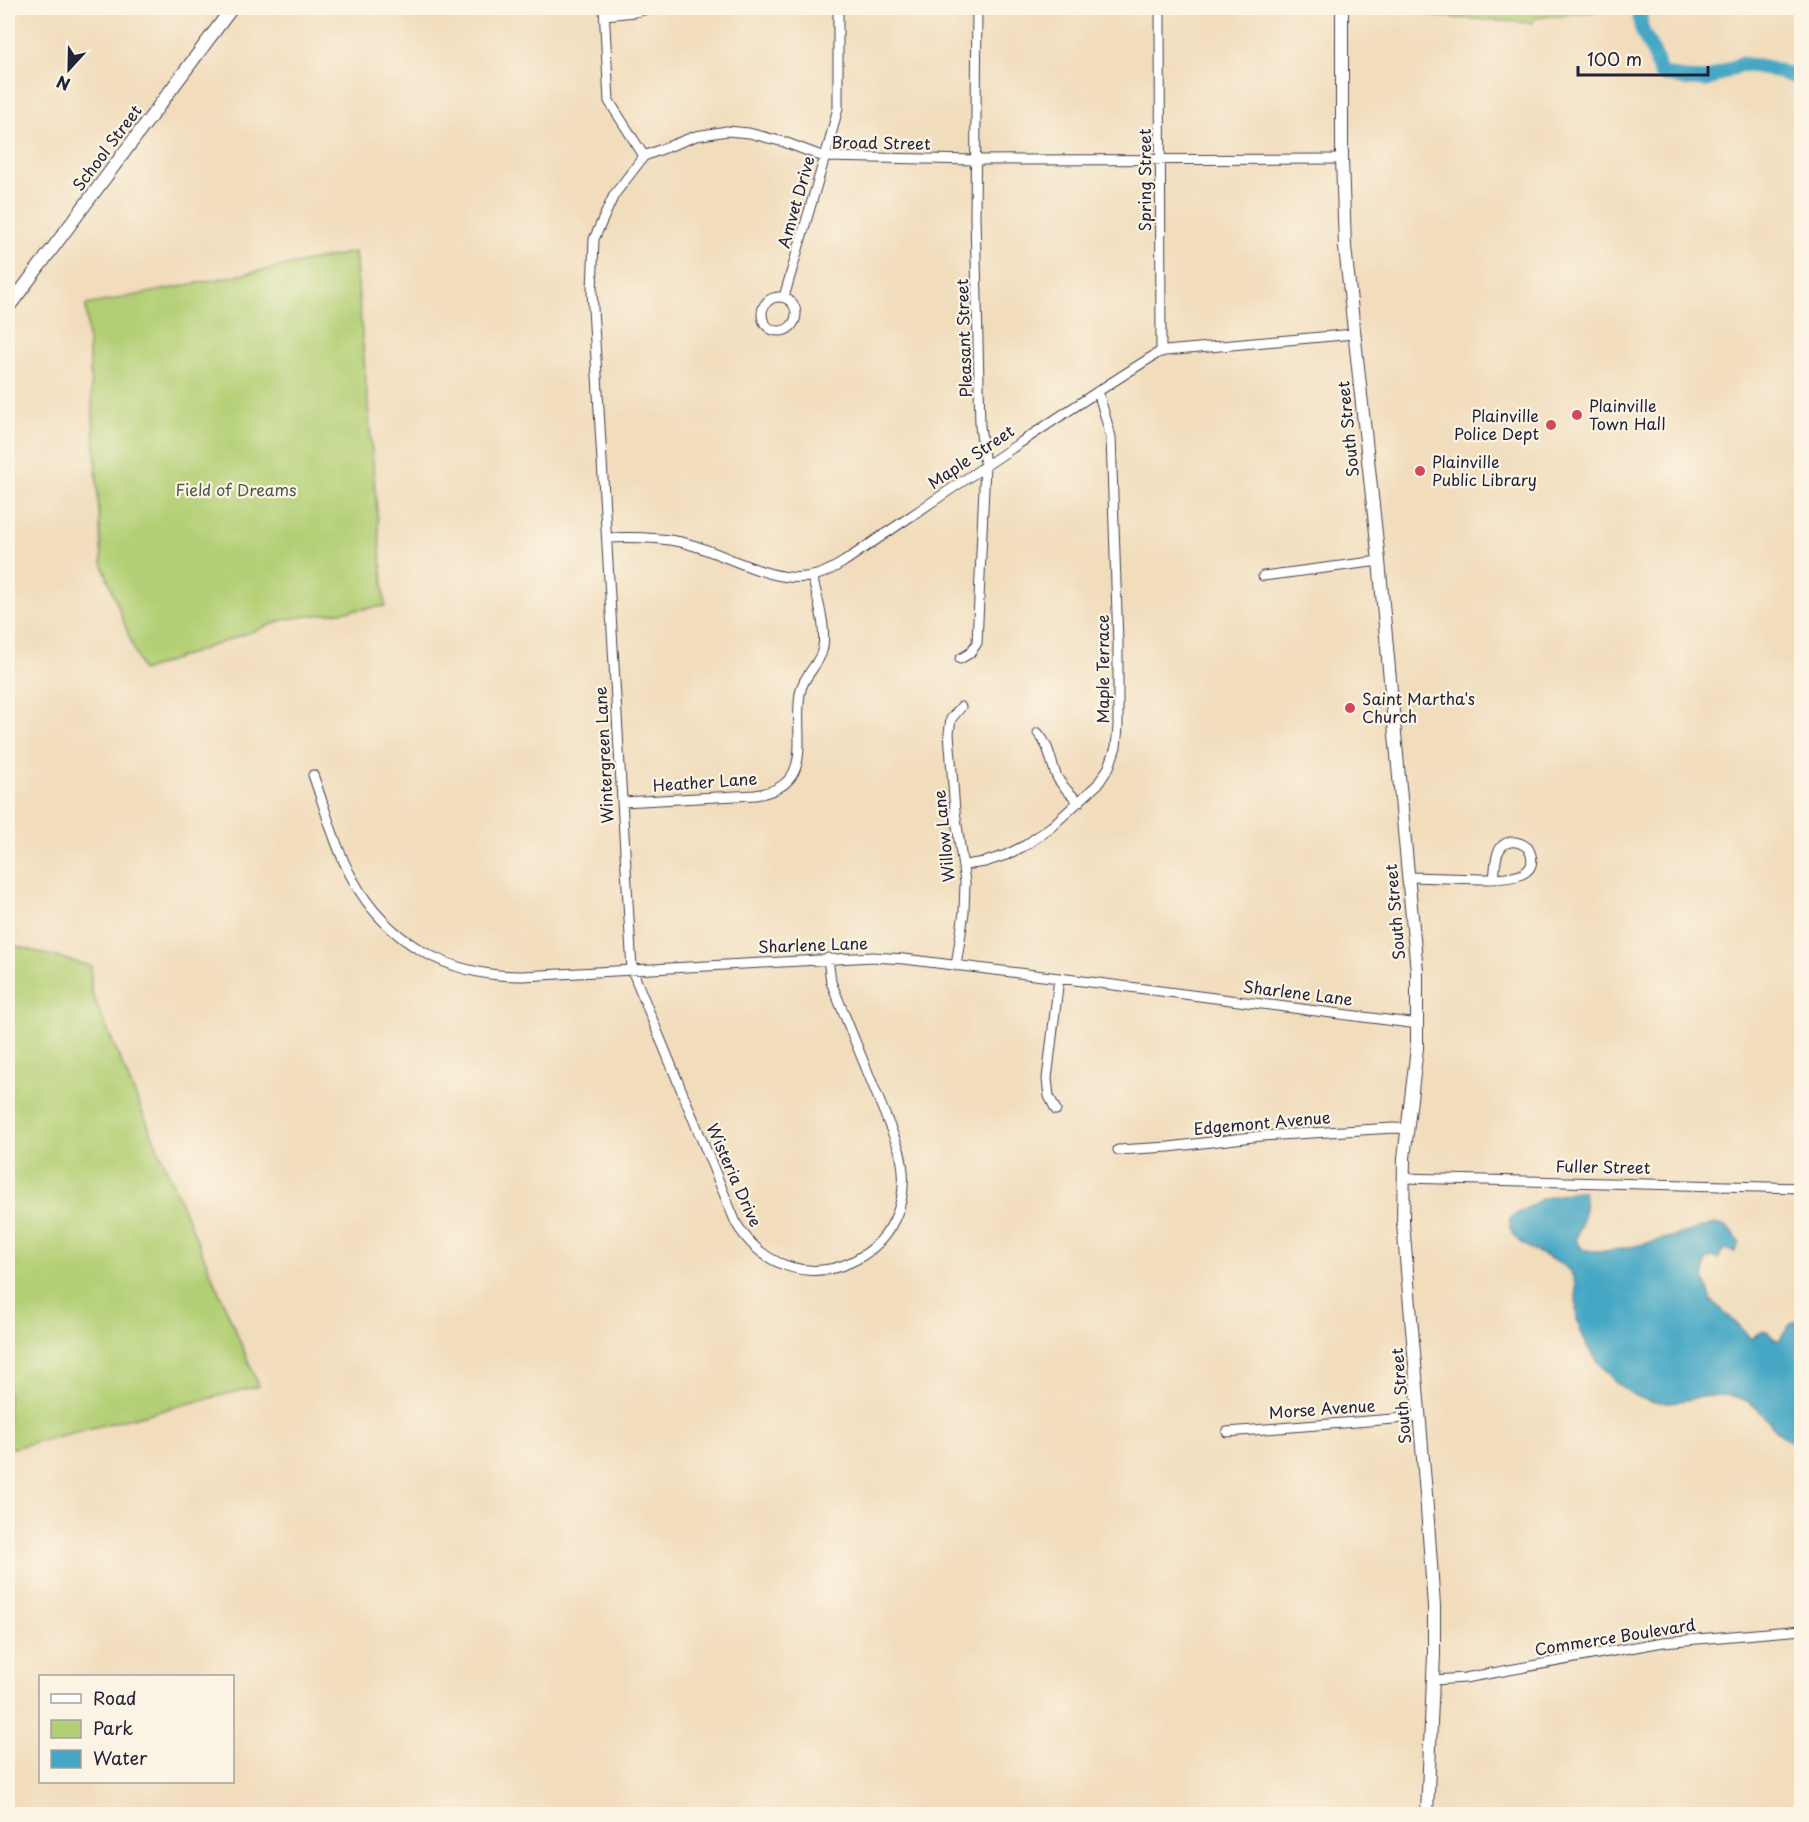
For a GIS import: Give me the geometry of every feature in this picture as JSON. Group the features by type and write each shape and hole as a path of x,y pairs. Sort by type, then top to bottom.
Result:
{"main road":[{"name":"School Street","path":"8,308 232,8"},
{"name":"South Street","path":"1342,8 1343,221 1379,561 1415,945 1418,1024 1403,1178 1403,1223 1434,1606 1434,1680 1427,1815"}],"street":[{"path":"607,538 592,291 594,239 614,195 644,156 609,101 604,11 635,12 653,8"},
{"name":"Amvet Drive","path":"784,297 838,108 838,8"},
{"name":"Pleasant Street","path":"960,659 970,653 977,643 985,465 980,426 975,216 977,8"},
{"name":"Spring Street","path":"1160,8 1161,352"},
{"name":"Broad Street","path":"644,156 696,136 727,131 749,133 784,142 824,157 977,160 1342,159"},
{"name":"Maple Street","path":"607,538 643,538 680,542 710,550 771,573 794,577 823,573 842,563 1098,390 1161,352 1354,334"},
{"name":"Maple Terrace","path":"964,865 996,859 1016,850 1052,826 1098,784 1109,767 1116,747 1118,644 1111,437 1098,390"},
{"name":"Wintergreen Lane","path":"607,538 632,970"},
{"path":"1263,576 1379,561"},
{"name":"Heather Lane","path":"622,802 755,795 775,791 790,779 795,770 799,751 800,691 807,675 821,655 824,640 812,576"},
{"name":"Willow Lane","path":"956,966 964,912 964,865 955,811 949,733 951,719 960,707"},
{"path":"1038,733 1047,745 1061,784 1079,802"},
{"name":"Sharlene Lane","path":"313,775 353,879 366,899 381,918 413,946 454,966 494,975 548,975 873,957 1059,978 1418,1024"},
{"path":"1409,878 1494,879 1522,875 1530,866 1531,854 1528,848 1517,842 1506,843 1499,849 1494,879"},
{"name":"Wisteria Drive","path":"632,970 731,1213 741,1232 756,1248 774,1260 795,1268 818,1270 850,1263 876,1246 895,1221 904,1190 904,1170 899,1149 831,982 828,958"},
{"path":"1056,1110 1049,1096 1047,1079 1059,978"},
{"name":"Edgemont Avenue","path":"1118,1150 1169,1147 1261,1136 1408,1129"},
{"name":"Fuller Street","path":"1403,1178 1802,1188"},
{"name":"Morse Avenue","path":"1227,1432 1419,1417"},
{"name":"Commerce Boulevard","path":"1434,1680 1465,1678 1663,1642 1802,1630"}],"green space":[{"path":"1431,8 1629,8 1534,18 1533,23 1432,16"},
{"name":"Field of Dreams","path":"355,252 385,606 287,619 142,671 102,563 86,305"},
{"path":"8,944 91,966 91,991 259,1386 8,1449"}],"water":[{"path":"1583,1191 1585,1203 1584,1215 1576,1239 1580,1246 1591,1251 1606,1251 1646,1244 1714,1224 1723,1226 1732,1232 1739,1243 1735,1252 1726,1249 1718,1259 1711,1257 1705,1261 1704,1277 1712,1301 1751,1339 1757,1334 1766,1332 1774,1339 1780,1340 1791,1323 1801,1320 1801,1402 1792,1405 1801,1427 1801,1443 1792,1442 1784,1437 1756,1407 1737,1397 1726,1395 1672,1402 1650,1401 1625,1389 1604,1369 1581,1331 1577,1319 1575,1283 1571,1273 1564,1266 1523,1244 1510,1229 1510,1218 1542,1199"}],"waterway":[{"path":"1641,8 1641,27 1655,56 1660,73 1685,79 1707,80 1741,64 1768,68 1802,79"}],"place":[{"name":"Plainville Town Hall","path":"1577,415"},
{"name":"Plainville Police Dept","path":"1551,425"},
{"name":"Plainville Public Library","path":"1420,471"},
{"name":"Saint Martha's Church","path":"1350,708"}]}
